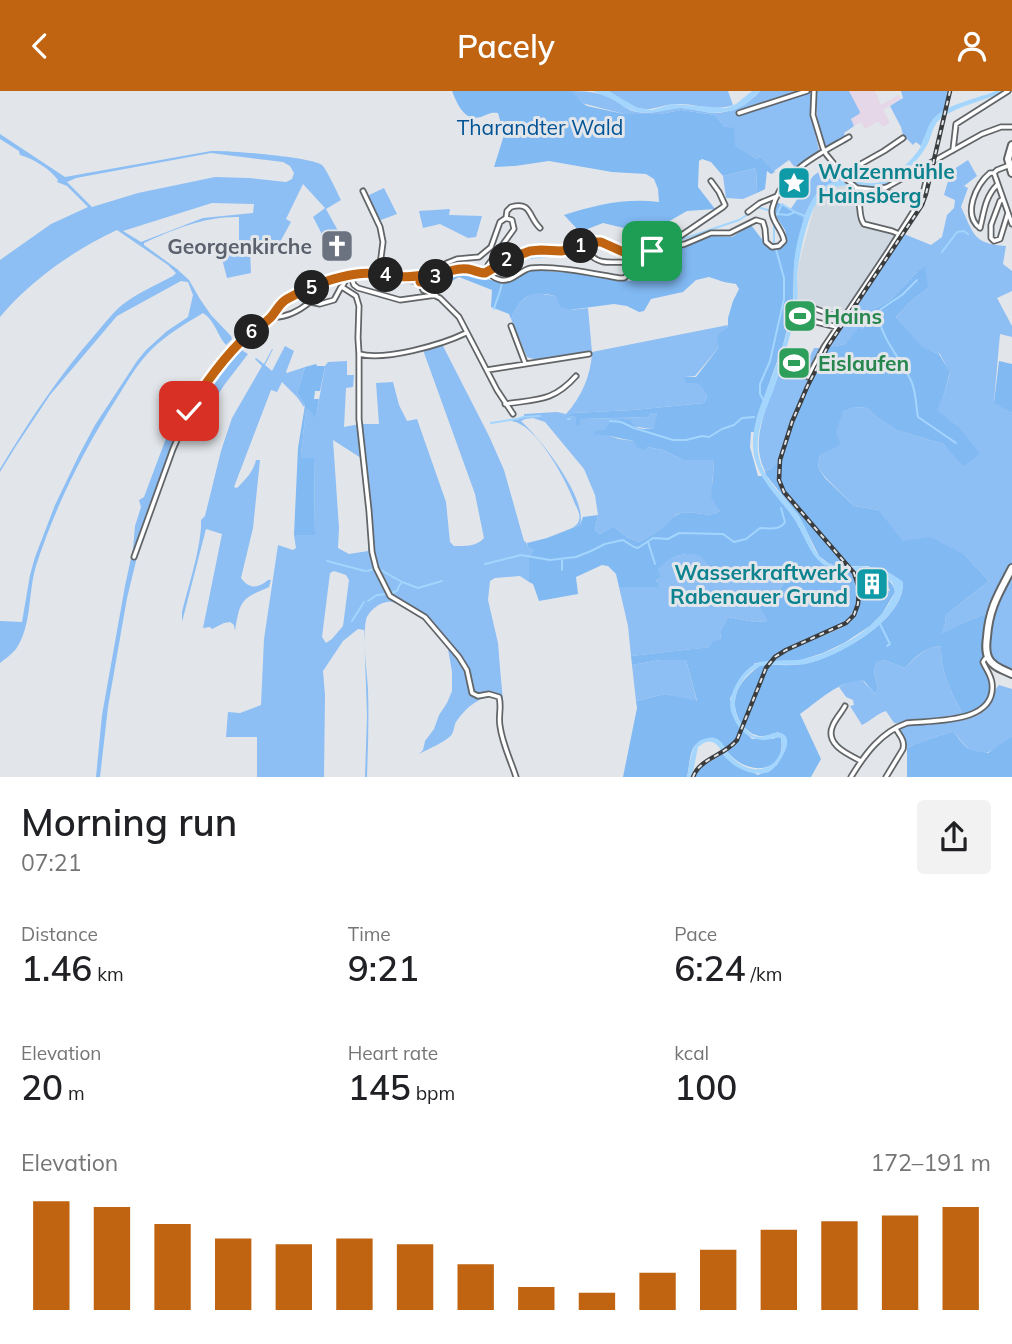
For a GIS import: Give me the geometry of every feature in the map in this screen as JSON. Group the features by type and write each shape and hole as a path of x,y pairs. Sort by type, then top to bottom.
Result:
{"main road":[{"path":"1011,168 1009,154 1012,145"},
{"path":"1012,568 989,616 986,651 987,657 997,667 1012,674"}],"street":[{"path":"739,113 807,91"},
{"path":"814,91 813,115 824,151 855,187 869,190 883,189 982,134 1001,127 1012,127"},
{"path":"953,150 956,124 1007,91"},
{"path":"489,273 509,259 530,251 557,251 601,242 623,253 639,254 685,244 711,233 730,233 757,221 762,222 765,229 766,242 774,247 784,241 784,237 772,211 777,196 790,176 824,151 849,137"},
{"path":"843,174 903,138"},
{"path":"808,377 824,347 922,198 927,179 925,167"},
{"path":"997,185 984,205 980,229 975,223 971,207 977,188 987,175 996,170 1011,168"},
{"path":"994,173 1012,224"},
{"path":"614,249 643,248 673,241 723,208 723,199 710,181"},
{"path":"855,187 864,224 899,234"},
{"path":"883,189 886,192 922,198"},
{"path":"363,191 380,227 383,242 379,273"},
{"path":"748,212 777,196"},
{"path":"1003,199 991,225 991,238 994,241 1000,239 1008,213"},
{"path":"134,557 173,449 195,399 239,344 249,333 272,317 282,302 311,288 348,276 379,273 405,278 430,273 452,261 482,255 493,245 500,222 506,218 510,207 522,206 528,209 540,227"},
{"path":"489,273 489,263 514,229 512,220 506,218"},
{"path":"400,279 429,281 448,271 467,269 507,280 532,268 619,278 630,273 631,268 625,262 611,263 593,258 589,253 589,246"},
{"path":"420,282 430,276 430,273"},
{"path":"272,317 292,314 310,302 320,304 334,300 348,276"},
{"path":"348,276 358,288 397,299 436,295"},
{"path":"420,282 424,289 436,295 458,317 513,414"},
{"path":"342,287 358,300 359,419 372,552 376,568 390,596 425,617 459,657 467,670 472,693 499,697 501,730 516,777"},
{"path":"310,302 311,288"},
{"path":"837,327 808,320 809,310 843,319"},
{"path":"511,326 525,363"},
{"path":"359,354 423,349 466,333"},
{"path":"486,370 589,354"},
{"path":"505,404 552,396 564,389 576,376"},
{"path":"851,777 872,747 907,723 963,717 980,710 991,698 992,691 991,678 983,662 987,657"},
{"path":"845,706 833,724 832,740 838,748 861,761"},
{"path":"886,777 904,745 896,729"}],"shaded area":[{"path":"567,91 603,95 637,112 680,108 713,113 727,112 739,107 760,91 849,91 860,112 851,119 854,126 844,133 845,137 826,147 818,127 817,105 811,105 819,150 796,169 789,160 774,171 760,156 757,159 734,146 725,127 715,115 681,110 660,114 624,114 574,101"},
{"path":"593,91 608,91 638,108 652,110 672,104 726,108 736,104 752,91 760,91 745,105 732,111 712,113 681,108 651,113 637,112"},
{"path":"608,91 728,91 733,105 719,108 677,104 643,109 630,105"},
{"path":"849,91 875,91 881,105 898,95 901,99 883,110 890,123 882,127 877,122 865,129 861,122 854,126 851,119 859,114"},
{"path":"901,91 949,91 944,111 932,122 921,146 916,142 913,145 903,135 890,106 903,98"},
{"path":"996,91 1005,91 952,111 938,121 920,156 890,183 872,188 837,187 829,190 816,203 801,250 793,326 759,430 758,449 762,468 798,515 820,557 837,566 870,567 888,572 903,582 901,596 881,623 867,635 835,654 806,664 758,667 745,677 735,699 740,722 755,736 778,732 785,736 787,741 781,759 773,769 757,773 740,769 726,758 717,745 708,742 698,747 692,777 687,777 695,746 700,740 710,738 720,741 735,760 747,767 760,769 772,764 781,751 781,738 763,740 750,737 735,722 730,708 732,693 739,679 759,662 808,658 843,644 873,623 885,610 895,592 892,582 882,576 835,570 818,560 797,523 763,478 755,457 754,429 788,326 793,303 796,247 809,205 819,191 836,181 877,183 890,177 917,152 927,129 938,114"},
{"path":"942,118 923,206 869,288 800,406 781,461 780,480 785,491 855,573 860,588 860,605 847,624 776,657 766,670 738,741 729,750 706,763 692,777 699,765 727,748 736,739 764,669 774,656 837,627 858,594 856,582 848,568 784,492 778,481 779,460 798,405 821,357 846,318 797,303 798,267 814,207 823,194 836,187 849,185 860,201 862,224 901,234 924,198"},
{"path":"0,134 65,177 211,151 269,155 315,162 322,165 341,200 326,209 342,238 326,242 313,217 325,208 303,184 286,219 291,222 280,242 269,239 263,251 250,251 251,273 227,278 221,255 239,251 239,217 202,221 144,243 189,280 211,315 232,339 226,345 210,319 203,313 163,339 137,367 93,438 61,501 36,566 25,630 14,651 0,663 0,621 22,622 35,557 55,505 79,455 95,425 137,361 167,331 188,317 193,295 188,282 181,281 117,316 50,395 0,472 21,435 55,385 110,316 140,293 176,273 117,230 54,267 12,303 0,317 0,260 51,224 88,207 67,186 57,182 55,176 46,168 20,155 19,151 0,139","holes":["211,153 283,162 290,166 294,173 292,179 286,182 215,177 138,193 92,207 67,182 76,178","212,203 254,204 253,213 203,218 141,242 123,231"]},
{"path":"968,160 977,176 964,186 968,188 961,207 976,236 987,243 1006,246 1003,264 1012,271 1012,291 997,298 1012,326 1012,337 1000,334 994,402 1012,413 1012,566 988,613 940,635 946,615 989,581 965,555 903,542 879,510 854,506 818,467 820,455 832,441 843,412 855,407 867,408 896,430 943,444 963,465 958,426 936,410 950,373 940,354 922,348 896,317 928,288 917,272 890,300 876,308 862,329 858,329 845,344 829,347 904,234 931,245 942,237 947,215 954,208 955,200 944,195 951,171"},
{"path":"831,163 844,180 824,188 804,218 790,210 813,176"},
{"path":"756,168 757,193 743,199 726,198 723,176"},
{"path":"384,188 397,214 381,220 374,213 367,196"},
{"path":"450,209 449,215 482,216 476,237 468,238 440,224 423,228 419,211"},
{"path":"536,293 555,296 568,309 588,308 592,352 728,325 719,347 695,376 685,377 704,387 707,397 704,403 572,413 569,416 576,417 580,425 580,419 648,417 651,413 657,413 655,428 622,426 595,435 604,434 635,441 683,460 712,460 712,484 720,511 710,514 678,514 665,526 639,542 613,526 600,534 595,530 598,515 595,495 584,469 545,422 533,418 525,419 521,421 540,441 551,455 577,500 581,514 580,525 572,528 578,522 579,514 558,469 530,431 510,421 524,417 524,414 566,414 584,386 592,353 537,360 527,357 511,319 520,303"},
{"path":"832,330 836,333 798,405 779,460 771,469 765,471 760,458 760,433 766,407 780,370 791,377 804,379 803,370 814,348 820,348"},
{"path":"442,344 489,436 504,470 524,541 533,550 529,558 529,582 520,576 495,578 490,581 488,600 498,643 503,701 502,730 518,777 515,777 503,741 499,700 493,698 474,703 455,724 450,737 419,754 452,691 448,649 438,633 423,618 396,602 387,602 370,612 365,628 368,690 367,777 364,630 358,629 343,641 323,671 324,777 257,777 257,737 226,737 228,712 240,713 261,705 264,639 278,545 293,550 296,548 294,535 315,535 314,458 301,458 301,455 306,409 316,417 328,362 347,361 347,375 354,375 353,387 346,388 344,427 379,424 376,383 393,382 399,405 407,421 417,419 446,502 450,542 454,546 466,546 484,538 475,494 423,350","holes":["333,440 361,458 368,551 349,554 338,548","334,571 346,575 349,580 343,626 326,643 322,637 330,573"]},
{"path":"285,346 294,351 286,372 305,367 297,393 305,405 304,407 282,382 277,392 271,390 234,487 240,485 251,472 256,460 260,460 253,528 241,578 254,587 271,580 269,587 243,602 235,631 230,622 212,629 203,628 222,534 206,529 182,622 201,520 205,516 232,418 262,366 255,359 264,364 273,349 265,365 272,371"},
{"path":"240,347 248,354 207,411 195,405 169,467 137,557 108,707 100,777 96,777 102,715 135,526 141,507 139,500 144,497 168,433 186,397 183,388 185,384 195,384 190,390 195,396 199,390 203,392"},
{"path":"693,553 701,555 707,565 715,569 717,575 750,571 783,574 786,577 781,587 767,599 769,621 755,622 728,617 720,631 721,639 711,647 631,656 628,626 619,587 658,587 657,571 665,561"},
{"path":"1012,571 1012,673 999,667 988,653 990,615"},
{"path":"859,573 885,582 890,587 888,595 862,598"},
{"path":"941,646 944,673 963,714 894,723 886,711 862,725 850,706 854,705 853,700 846,697 839,687 853,680 863,681 875,694 878,688 874,673 876,663 884,660 905,668 925,651"},
{"path":"660,660 686,660 697,702 665,694 636,701 632,665"},
{"path":"999,685 1012,689 1012,736 994,749 981,754 975,752 953,731 907,748 899,732 900,727 957,721 978,715 986,709"}],"green space":[{"name":"Tharandter Wald","path":"452,91 571,91 587,106 624,114 660,114 681,110 715,115 725,127 734,128 735,146 757,159 760,156 775,172 771,174 767,171 765,189 757,193 756,168 723,176 711,162 702,159 699,161 698,187 715,209 687,211 645,233 603,223 580,232 564,215 611,203 659,202 654,179 646,174 612,172 549,161 494,167 504,135 498,113 470,117 462,110"},
{"path":"777,202 804,218 794,264 793,306 783,345 757,417 755,432 751,432 750,447 758,476 762,476 792,515 814,554 828,567 851,572 857,588 857,603 850,616 837,627 783,650 770,662 755,663 730,698 735,720 741,728 736,739 726,749 717,739 696,744 691,754 687,777 623,777 637,708 636,701 665,694 697,701 686,660 660,660 632,665 631,656 710,647 712,642 721,639 720,631 728,617 755,622 768,621 756,600 775,594 786,577 783,574 750,571 717,575 715,569 707,565 701,556 684,554 658,569 660,577 656,580 659,587 619,587 616,574 608,566 602,565 576,577 578,594 539,601 533,584 529,582 529,558 533,550 527,543 580,525 583,517 598,515 595,530 600,534 613,526 639,542 661,529 679,513 710,514 720,511 711,497 712,460 683,460 663,450 647,447 644,450 637,447 634,441 594,435 595,431 605,430 609,423 621,419 630,420 640,429 654,428 657,413 651,413 648,417 580,419 580,426 576,425 576,417 568,416 572,413 704,403 707,397 702,387 686,383 685,377 696,377 719,347 718,334 728,326 733,301 739,289 736,284 709,277 696,280 683,292 651,299 644,311 639,312 614,304 569,310 561,307 555,296 539,294 523,300 511,319 509,314 491,307 492,290 459,277 448,283 448,276 464,272 509,283 531,270 588,274 631,281 633,266 628,258 685,246 713,236 732,237 751,225 767,246 778,248 787,241 785,230 773,212"},
{"path":"925,267 928,288 896,317 922,347 939,354 950,372 937,410 958,426 980,454 963,466 943,444 896,430 867,408 855,407 843,412 836,432 840,444 820,455 818,467 825,478 854,506 879,510 903,541 930,537 965,555 989,581 946,615 941,634 988,613 985,653 981,663 989,678 988,697 981,706 963,714 944,673 941,646 925,651 905,668 884,660 876,663 874,673 878,688 875,694 864,681 847,683 800,714 821,759 811,777 694,777 701,767 723,754 758,775 777,765 787,742 778,732 760,736 744,727 766,670 770,665 808,663 836,653 868,634 882,622 901,596 903,582 868,566 850,566 846,562 785,491 780,478 781,463 790,429 829,347 845,344 858,328 864,327 863,323 876,308 890,300"},
{"path":"999,361 1012,364 1012,413 994,403"},
{"path":"316,364 325,366 320,391 315,391 314,399 319,399 316,418 306,409 301,455 301,458 314,458 315,535 294,535 298,448 305,405 297,393 305,367"},
{"path":"779,460 778,477 784,492 846,567 828,563 819,556 799,516 766,475 765,471 771,469"},
{"path":"854,571 879,574 889,581 895,592 882,614 870,626 823,653 801,660 773,662 786,651 846,624 859,603","holes":["859,574 882,580 890,591 887,595 862,598"]},
{"path":"761,665 767,665 742,725 735,707 737,691 746,677"},
{"path":"743,730 752,739 781,738 778,759 772,765 754,768 744,765 727,751 738,741"},
{"path":"953,731 967,748 988,753 1012,736 1012,777 907,777 907,748"}],"waterway":[{"path":"775,218 782,204 795,212"},
{"path":"757,207 768,210"},
{"path":"674,242 739,220 753,211"},
{"path":"777,214 788,215 795,212 805,216"},
{"path":"764,401 760,394 760,384 770,361 784,299 784,278 774,242 774,224"},
{"path":"942,252 957,232 964,231 968,234"},
{"path":"583,249 587,248"},
{"path":"629,251 642,250"},
{"path":"471,272 487,275 496,268 521,259 568,254"},
{"path":"505,278 509,265"},
{"path":"437,287 443,286 452,272"},
{"path":"877,315 917,280"},
{"path":"494,309 502,282"},
{"path":"879,318 885,335 912,383 918,417 956,443"},
{"path":"517,419 540,416"},
{"path":"610,421 621,422 673,440 686,440 709,437 742,418 754,417"},
{"path":"491,423 516,419"},
{"path":"485,564 521,555 550,560 576,557 605,544 623,540 638,548 653,538 668,539 679,533 723,534 734,542 746,539 760,528 783,525 785,522 781,508"},
{"path":"648,542 655,564"},
{"path":"562,560 562,570"},
{"path":"327,561 365,571"},
{"path":"367,571 375,569"},
{"path":"379,569 402,582"},
{"path":"860,570 864,578"},
{"path":"391,593 397,591 402,582 418,588 442,581"},
{"path":"368,601 377,595 387,594"},
{"path":"352,621 364,602"},
{"path":"880,624 890,644 887,646"}],"railway":[{"path":"693,777 701,765 737,740 766,668 775,657 846,623 854,615 859,588 854,573 784,492 779,480 780,460 792,422 828,346 922,205 950,91"}],"place":[{"name":"Walzenmühle Hainsberg","path":"794,183"},
{"name":"Georgenkirche","path":"337,246"},
{"name":"Hains","path":"800,316"},
{"name":"Eislaufen","path":"794,363"},
{"name":"Wasserkraftwerk Rabenauer Grund","path":"872,584"}],"route":[{"path":"189,411 195,399 249,333 269,320 282,302 326,282 364,273 405,278 430,273 430,276 420,282 424,282 448,271 467,269 485,273 522,253 561,251 589,246 594,242 601,242 628,254 652,251"}]}
